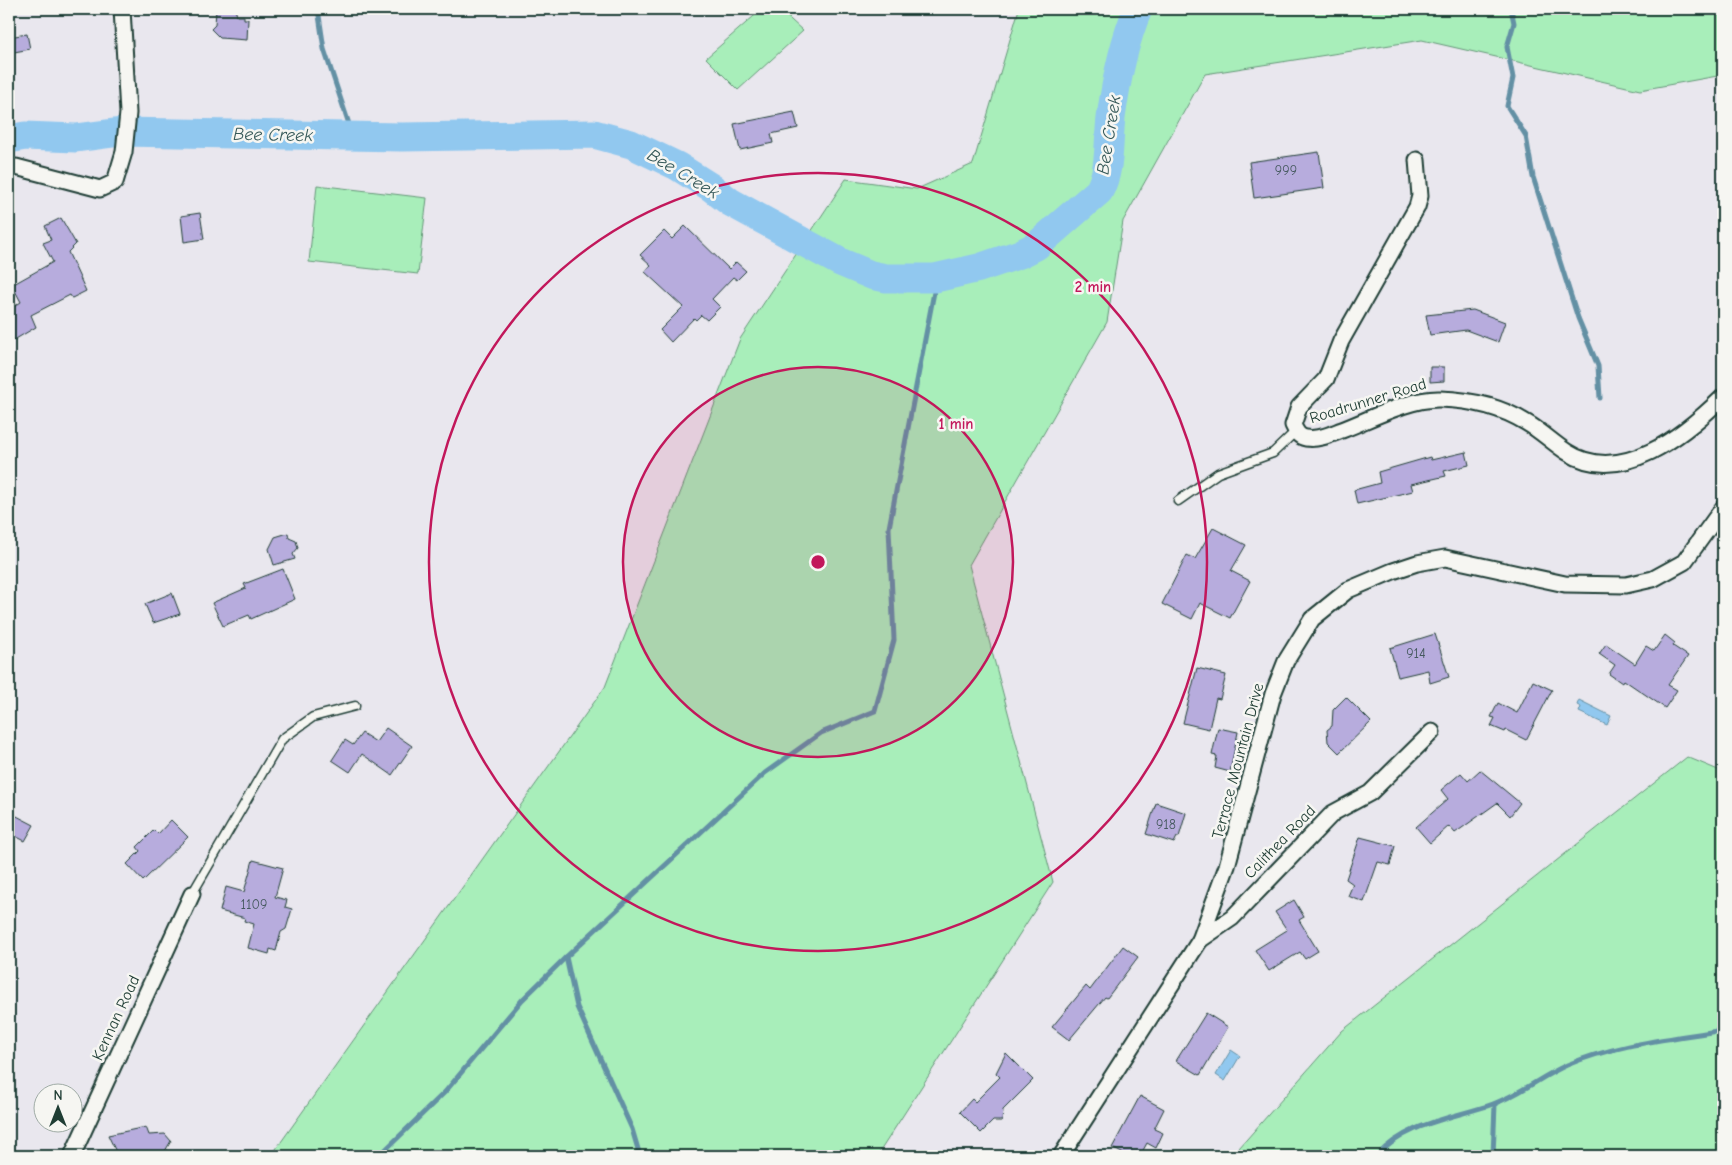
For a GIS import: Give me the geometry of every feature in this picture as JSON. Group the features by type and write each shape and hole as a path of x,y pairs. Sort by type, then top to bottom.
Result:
{"street":[{"path":"9,170 16,167 100,189 115,182 125,143 128,122 122,9"},
{"name":"Roadrunner Road","path":"1417,160 1420,196 1417,207 1344,335 1326,379 1299,407 1293,425 1296,431 1305,438 1322,438 1403,406 1437,398 1474,401 1527,422 1568,453 1586,461 1606,464 1648,453 1693,425 1723,397"},
{"name":"Terrace Mountain Drive","path":"1061,1156 1200,940 1227,866 1272,694 1299,638 1312,619 1328,604 1348,590 1417,563 1445,558 1565,584 1626,585 1644,581 1684,562 1723,508"},
{"name":"Calithea Road","path":"1200,940 1232,918 1333,813 1370,794 1432,732"},
{"name":"Kennan Road","path":"72,1156 192,894"}],"lane":[{"path":"1178,501 1218,473 1273,453 1296,431"},
{"path":"192,894 282,739 313,717 355,706"}],"green space":[{"path":"762,9 779,9 803,31 738,90 706,58"},
{"path":"1019,9 1723,9 1723,75 1640,90 1422,40 1205,74 1123,221 1107,322 969,565 1053,882 877,1156 271,1156 605,687 740,339 846,179 917,189 973,164"},
{"path":"317,185 427,198 418,274 309,262"},
{"path":"1687,757 1723,772 1723,1156 1232,1156 1342,1031"}],"water":[{"path":"1579,700 1611,716 1607,725 1579,712 1581,707 1577,705"},
{"path":"1231,1050 1240,1056 1225,1081 1216,1075"}],"building":[{"path":"216,9 235,9 237,16 244,16 244,19 248,19 247,40 220,38 211,29 215,25"},
{"path":"27,34 30,49 9,53 9,37"},
{"path":"794,112 798,128 771,134 773,143 740,150 734,124"},
{"path":"1319,152 1324,188 1254,198 1249,162"},
{"path":"200,213 204,239 184,242 181,216"},
{"path":"61,218 76,244 68,252 86,291 72,298 70,295 31,315 36,327 9,343 9,310 21,302 12,285 53,262 43,243 51,240 45,226"},
{"path":"685,226 729,269 736,262 746,271 737,280 733,277 712,299 720,307 707,320 701,315 696,320 694,318 671,342 660,330 683,307 645,272 651,265 640,255 664,231 672,239"},
{"path":"1473,310 1505,322 1498,342 1466,330 1430,335 1426,315"},
{"path":"1430,367 1444,367 1444,381 1430,382"},
{"path":"1466,452 1469,465 1444,471 1446,476 1411,484 1413,491 1357,504 1354,490 1380,483 1378,472 1430,457 1431,460"},
{"path":"1213,528 1246,545 1231,571 1250,581 1230,618 1200,603 1192,619 1162,604 1187,555 1195,559"},
{"path":"288,533 289,538 296,541 298,548 293,554 295,559 274,565 269,549 275,537"},
{"path":"283,569 295,599 251,619 249,615 223,626 212,603 246,588 244,584"},
{"path":"172,593 180,614 153,623 145,604"},
{"path":"1435,634 1449,677 1430,683 1428,670 1398,677 1390,648"},
{"path":"1665,635 1675,643 1673,646 1688,656 1668,685 1677,690 1665,708 1624,680 1622,683 1609,674 1615,665 1599,654 1606,644 1635,664 1646,646 1654,651"},
{"path":"1197,668 1226,675 1220,699 1216,698 1209,729 1183,723"},
{"path":"1533,681 1552,690 1526,740 1506,730 1505,732 1491,726 1495,718 1491,717 1498,703 1517,713"},
{"path":"1346,697 1371,722 1339,753 1328,742 1327,730 1332,726 1333,710"},
{"path":"386,728 412,746 392,775 362,754 350,772 332,760 345,740 353,745 362,733 376,742"},
{"path":"1218,728 1238,732 1230,772 1215,768 1217,756 1212,755"},
{"path":"1480,770 1520,803 1510,816 1497,803 1455,833 1449,826 1430,843 1416,827 1448,799 1441,790 1461,773 1468,781"},
{"path":"1156,803 1186,813 1179,837 1177,837 1174,843 1146,834"},
{"path":"9,812 34,825 25,841 9,833"},
{"path":"171,820 188,837 143,881 127,864 140,851 137,847 154,830 158,834"},
{"path":"1360,837 1395,846 1390,865 1378,862 1364,902 1348,896 1353,884 1346,879"},
{"path":"253,860 283,868 275,897 287,900 285,907 292,909 286,929 281,932 276,951 270,949 269,954 248,948 254,924 244,921 245,918 220,911 226,887 244,892"},
{"path":"1294,900 1304,917 1299,920 1318,951 1305,959 1300,952 1269,971 1255,950 1287,930 1275,912"},
{"path":"1123,946 1138,957 1107,998 1105,997 1069,1040 1052,1027 1086,986 1090,990"},
{"path":"1206,1013 1228,1027 1200,1075 1176,1061"},
{"path":"1006,1053 1033,1080 1003,1110 1002,1121 993,1121 981,1133 960,1112 972,1099 975,1102 1000,1077 996,1073"},
{"path":"1140,1096 1164,1109 1154,1129 1163,1133 1156,1148 1147,1143 1140,1156 1128,1156 1112,1148"},
{"path":"146,1127 149,1135 165,1134 171,1141 162,1156 118,1156 108,1135"}],"waterway":[{"path":"318,9 324,49 353,136"},
{"name":"Bee Creek","path":"9,139 25,136 76,138 121,132 402,137 594,134 631,144 677,166 730,202 840,262 871,275 886,278 935,278 979,268 1020,254 1036,246 1099,191 1106,174 1111,118 1118,76 1124,49 1138,9"},
{"path":"1511,9 1514,23 1507,47 1513,78 1507,106 1526,136 1533,177 1578,318 1598,366 1600,398"},
{"path":"640,1156 632,1129 577,1007 566,957 765,773 821,733 875,711 894,640 889,528 934,292 935,278"},
{"path":"379,1156 445,1092 522,1000 566,957"},
{"path":"1377,1156 1389,1145 1416,1129 1503,1100 1558,1069 1586,1058 1624,1047 1723,1030"},
{"path":"1493,1156 1495,1104"}]}
